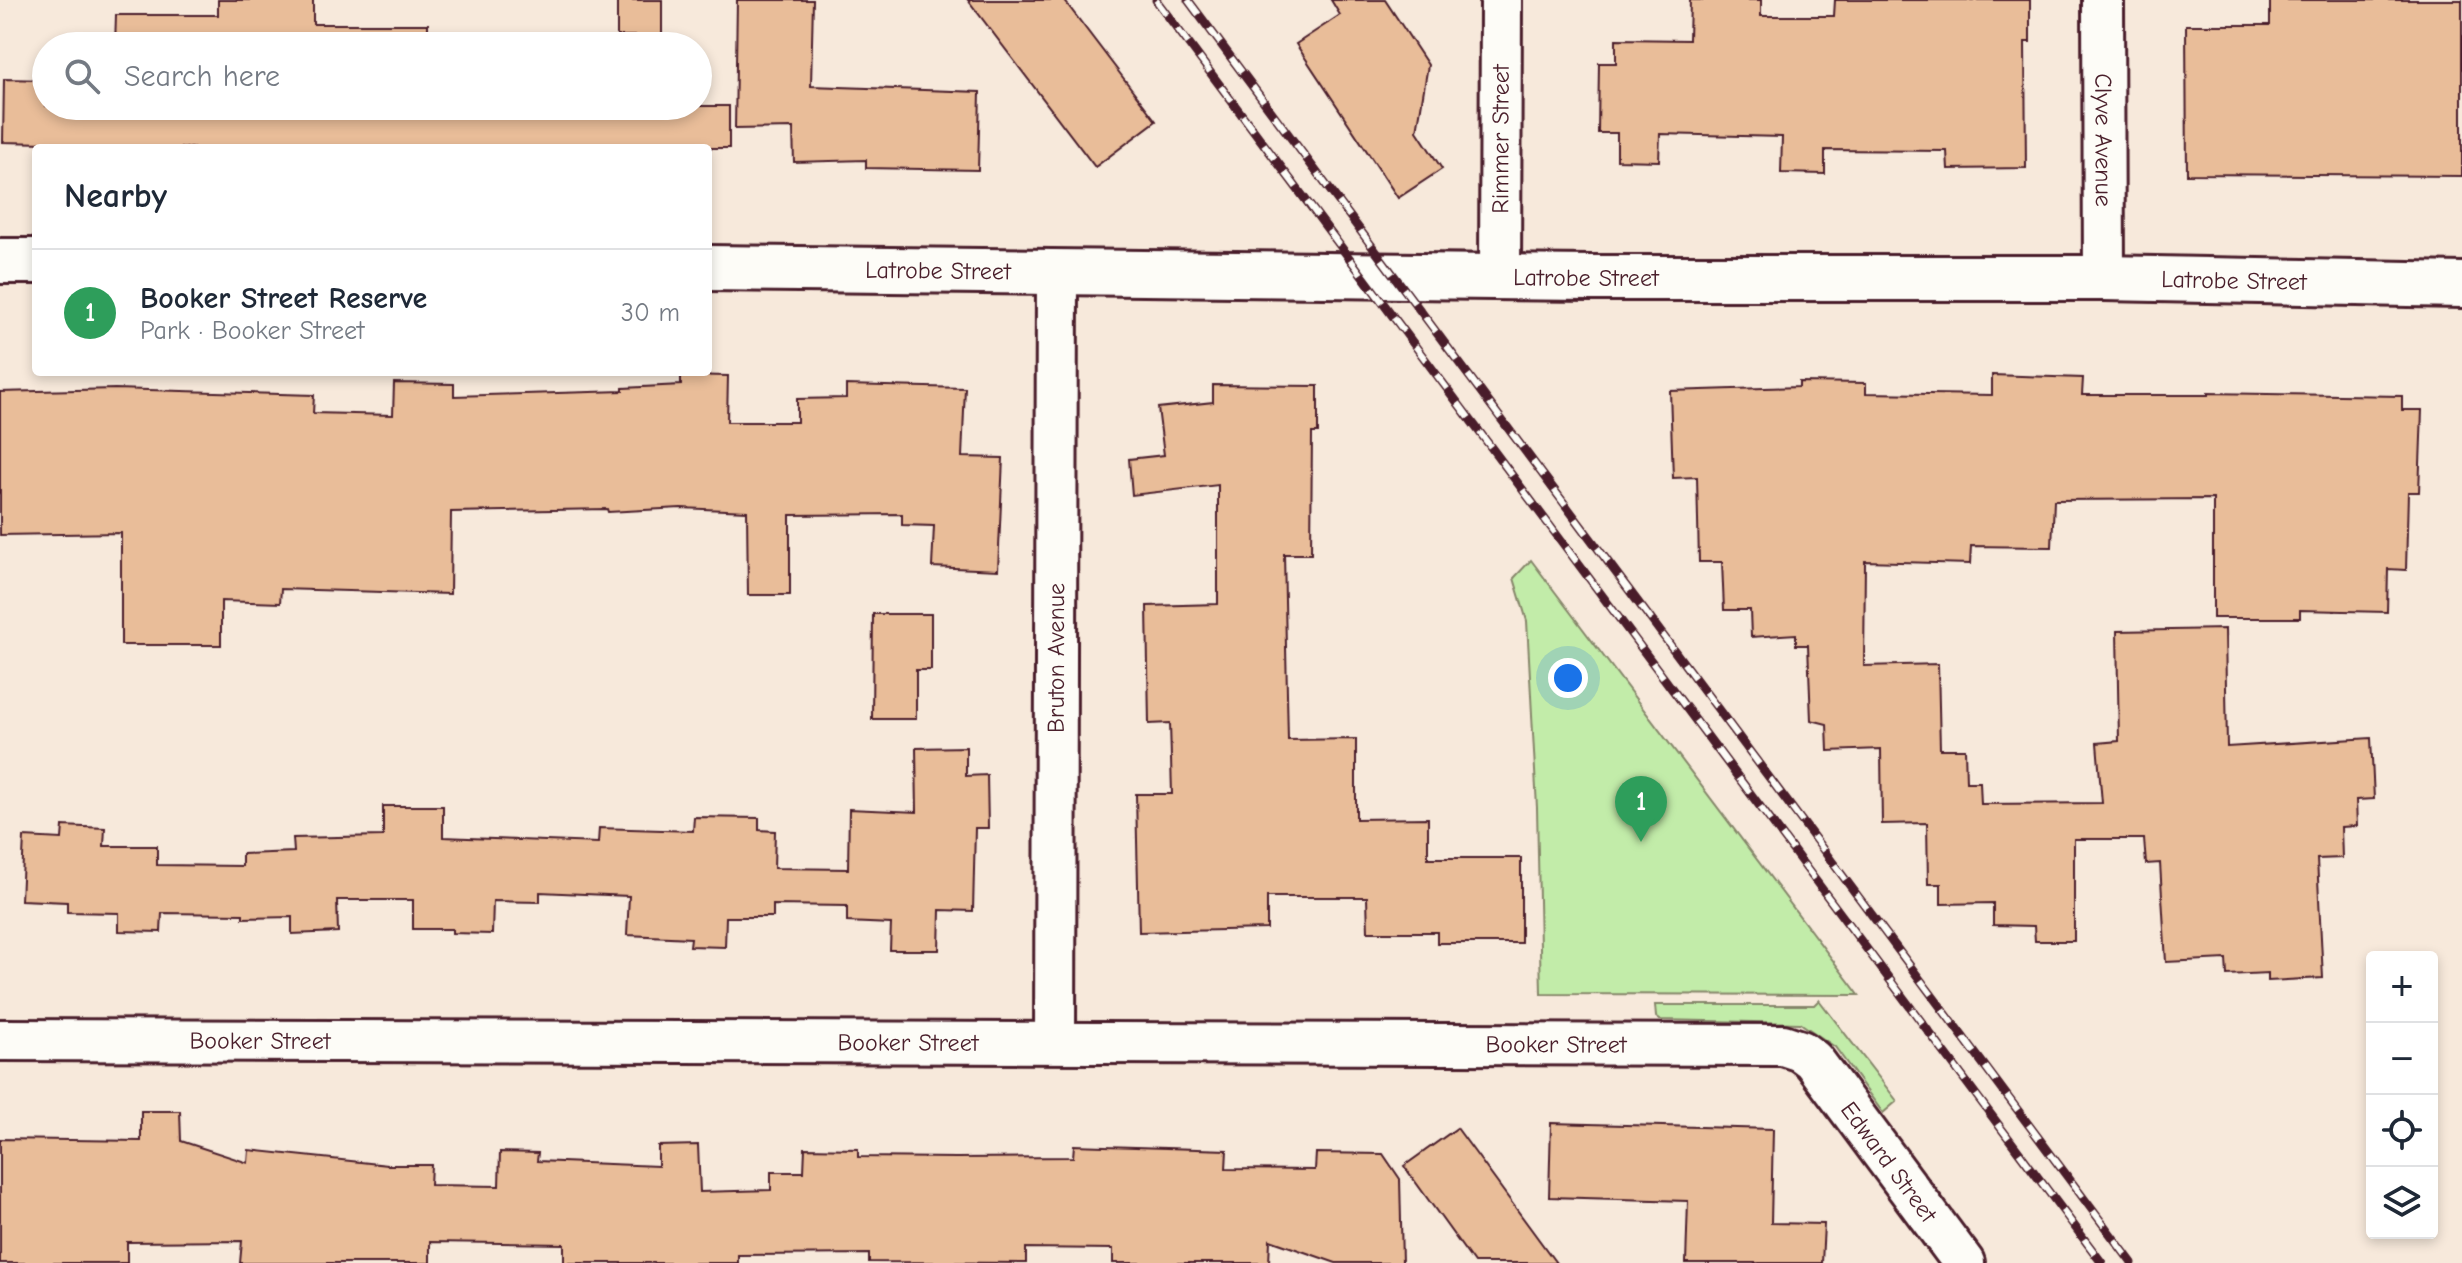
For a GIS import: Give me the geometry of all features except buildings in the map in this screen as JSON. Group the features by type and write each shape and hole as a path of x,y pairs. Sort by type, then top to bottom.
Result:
{"street":[{"name":"Rimmer Street","path":"1500,277 1501,0"},
{"name":"Clyve Avenue","path":"2103,0 2104,278"},
{"path":"0,261 32,261"},
{"name":"Latrobe Street","path":"712,268 1500,277 2104,278 2462,285"},
{"name":"Bruton Avenue","path":"1055,1042 1057,272"},
{"name":"Booker Street","path":"0,1040 1754,1044 1783,1045 1801,1051 1813,1060"},
{"name":"Edward Street","path":"1813,1060 1964,1263"}],"green space":[{"path":"1531,560 1859,995 1541,994 1537,808 1527,621 1514,578"},
{"path":"1819,1000 1897,1101 1883,1113 1835,1047 1800,1023 1660,1020 1656,1017 1655,1005 1814,1005"}],"railway":[{"path":"1156,0 2102,1263"},
{"path":"1188,0 2132,1263"}],"place":[{"name":"Booker Street Reserve","path":"1641,842"}]}
